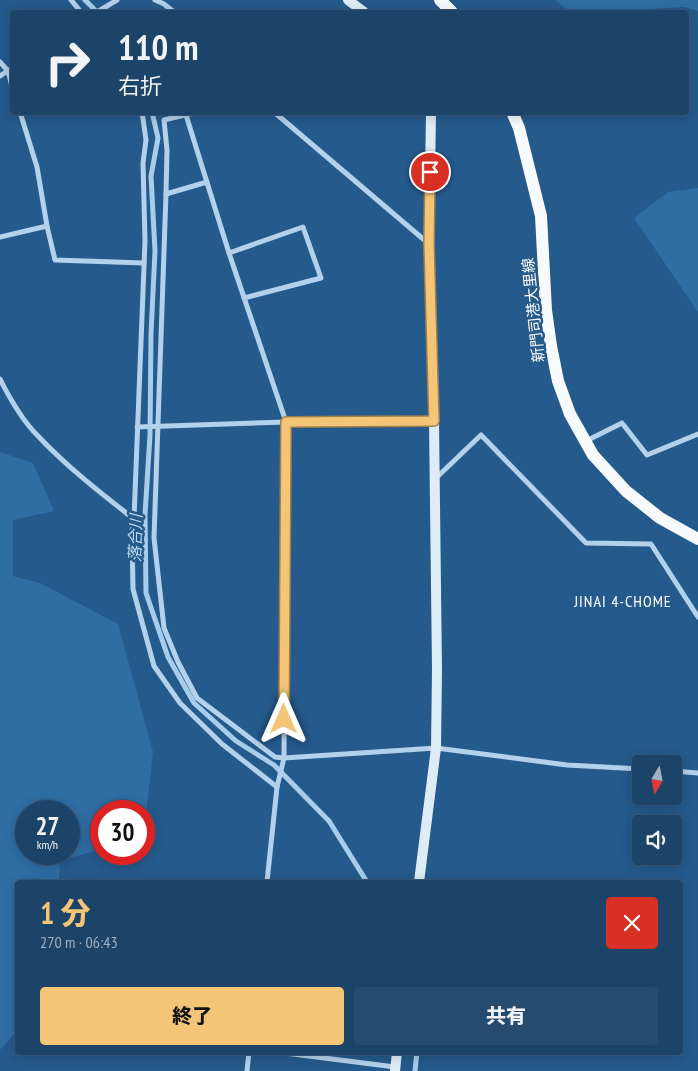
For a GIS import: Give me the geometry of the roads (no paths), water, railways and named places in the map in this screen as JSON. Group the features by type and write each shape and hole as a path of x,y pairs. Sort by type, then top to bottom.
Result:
{"main road":[{"path":"440,0 450,10"},
{"name":"新門司港大里線","path":"514,115 520,128 541,216 546,310 558,381 570,414 593,455 626,491 660,518 698,539"}],"street":[{"path":"71,0 79,10"},
{"path":"100,10 114,0"},
{"path":"155,0 172,10"},
{"path":"348,0 361,10"},
{"path":"0,62 10,70 0,76"},
{"path":"21,115 36,167 55,260 144,263"},
{"path":"142,115 146,140 143,163 145,241 132,531 133,589 154,666 180,703 222,744 277,787"},
{"path":"267,880 277,787 284,758 286,422 229,252 186,115 164,120 167,150 166,194 154,538 164,628 178,662 197,698 274,757 284,758 436,748 567,765 632,769"},
{"path":"278,115 429,244"},
{"path":"419,880 436,748 435,480 429,244 431,115"},
{"path":"166,194 207,182"},
{"path":"0,237 47,226"},
{"path":"229,252 303,227 321,278 244,298"},
{"path":"0,379 11,401 37,436 75,471 134,519"},
{"path":"137,427 286,422 434,421"},
{"path":"586,441 622,423 647,455 698,434"},
{"path":"435,480 481,435 586,543 651,544 698,617"},
{"path":"682,772 698,773"},
{"path":"247,1071 249,1055"},
{"path":"298,1055 395,1069 397,1055"}],"waterway":[{"name":"落合川","path":"85,0 95,10"},
{"name":"落合川","path":"153,115 158,138 151,176 155,251 151,334 150,435 145,515 146,593 168,657 194,703 236,741 274,765 329,821 366,880"},
{"name":"落合川","path":"415,1071 417,1055"}],"district":[{"name":"JINAI 4-CHOME","path":"623,601"}]}
